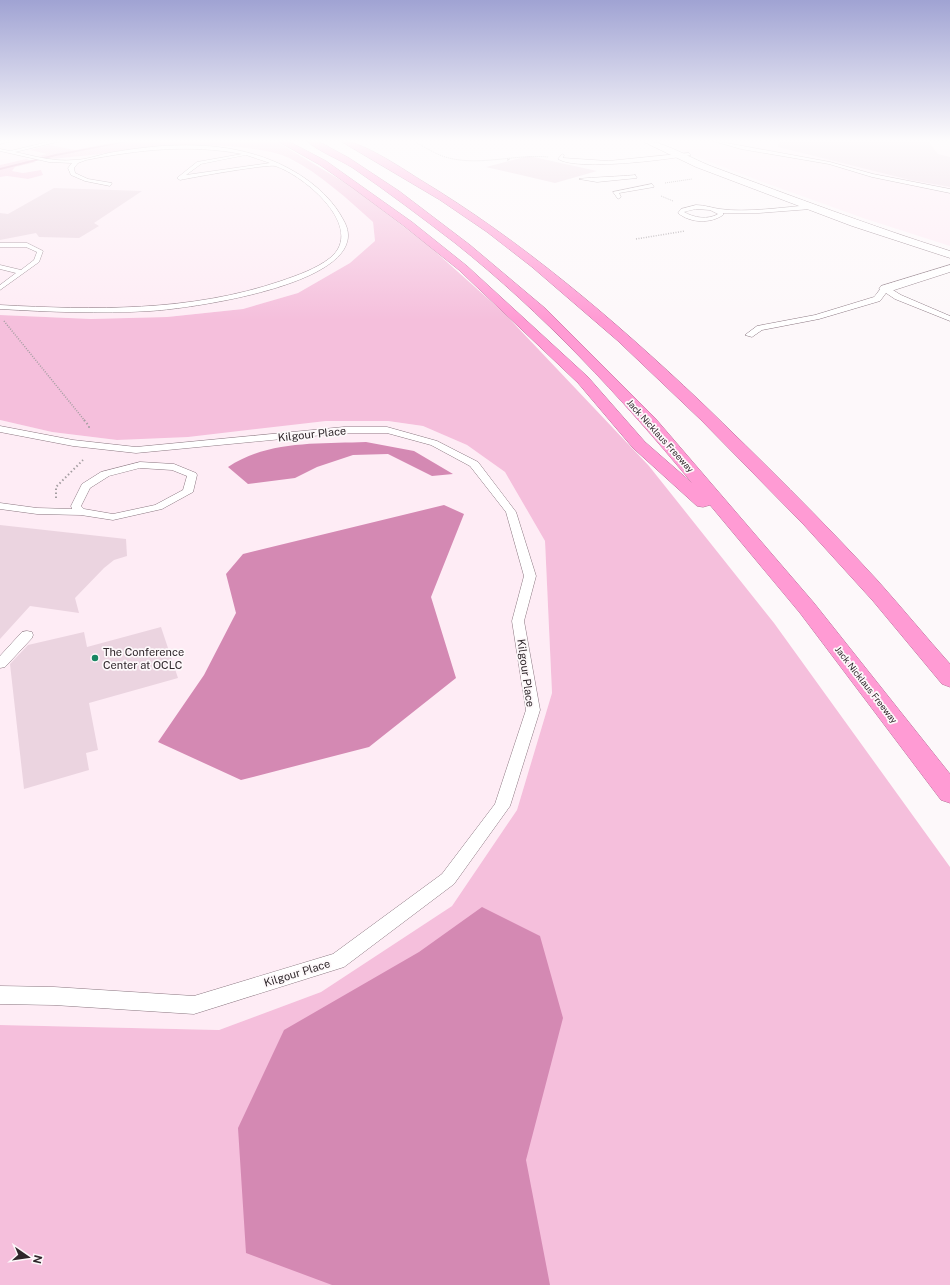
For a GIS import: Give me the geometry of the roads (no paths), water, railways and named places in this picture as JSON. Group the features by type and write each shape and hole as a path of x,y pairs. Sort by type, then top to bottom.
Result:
{"highway":[{"path":"375,200 463,268 582,380 639,445 755,548"},
{"name":"Jack Nicklaus Freeway","path":"405,200 466,247 542,312 649,421 807,608 950,793"},
{"path":"447,200 529,257"},
{"path":"464,200 639,350 775,483 871,586 950,679"}],"main road":[{"path":"792,200 856,224 950,255"},
{"path":"813,200 862,218 950,246"},
{"path":"885,288 950,268"}],"lane":[{"path":"0,307 90,311 143,309 188,304 244,294 270,287 314,270 336,256 345,242 343,223 326,200"},
{"path":"719,211 721,213 720,216 707,218 687,216 681,211 686,208 700,207 719,211 759,211 811,207"},
{"path":"0,245 27,245 40,251 37,261 0,288"},
{"path":"0,267 22,272"},
{"path":"885,288 950,310"},
{"path":"885,288 898,297 950,319"},
{"path":"749,336 760,328 816,317 877,299 885,288"},
{"name":"Kilgour Place","path":"0,429 81,444 136,450 344,430 387,430 434,443 474,464 511,512 530,576 518,621 533,710 502,806 448,879 338,961 194,1005 54,996 0,995"},
{"path":"135,466 136,450"},
{"path":"0,506 37,511 81,512 113,517 158,507 188,492 192,475 174,467 140,465 105,474 86,486 76,506 81,512"},
{"path":"0,664 27,635"}],"place":[{"name":"The Conference Center at OCLC","path":"95,658"}]}
